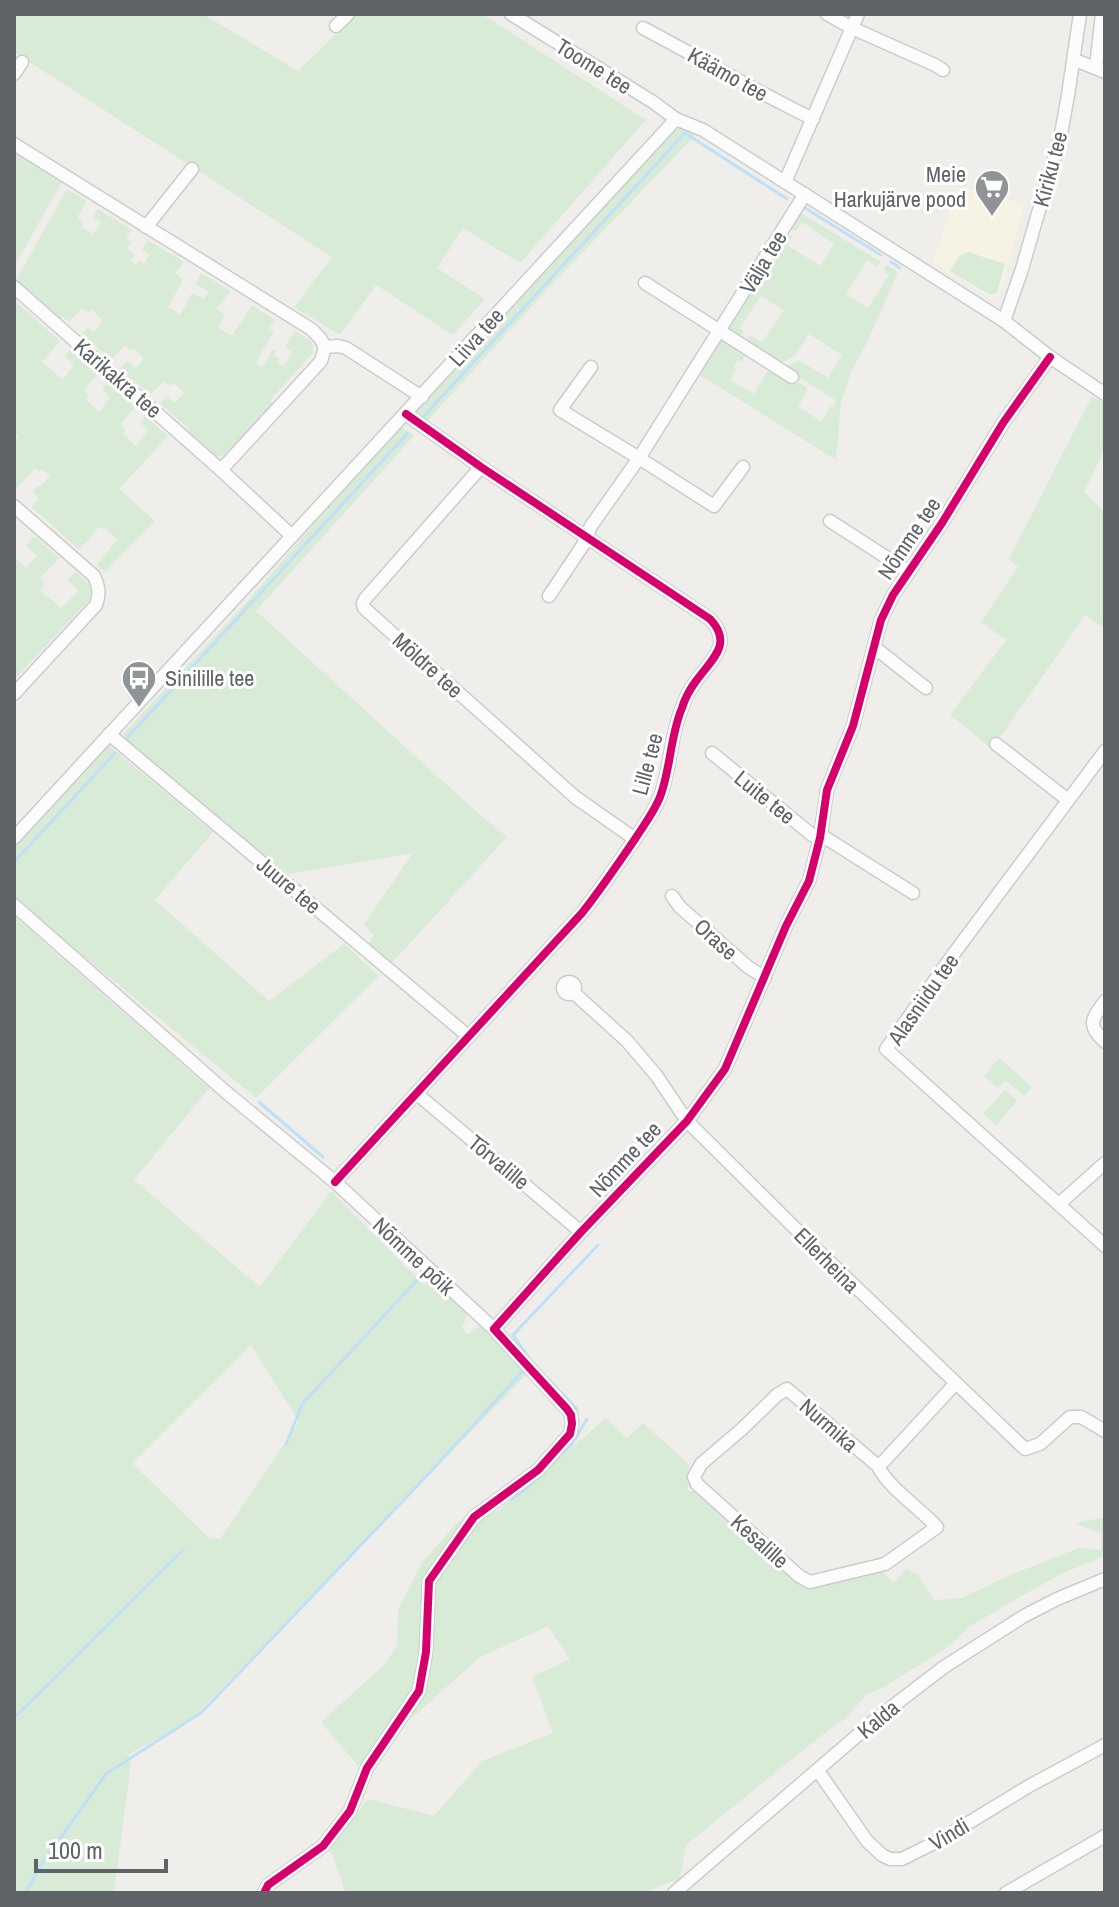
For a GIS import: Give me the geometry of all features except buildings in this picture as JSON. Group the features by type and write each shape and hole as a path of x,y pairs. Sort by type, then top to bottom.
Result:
{"street":[{"path":"336,26 348,14"},
{"name":"Toome tee","path":"511,14 676,119"},
{"path":"827,14 943,70"},
{"path":"785,182 858,14"},
{"name":"Kiriku tee","path":"1004,321 1061,134 1080,14"},
{"path":"1073,62 1100,69 1102,14"},
{"name":"Käämo tee","path":"643,28 813,119"},
{"path":"14,74 22,62"},
{"path":"676,119 703,130 1004,321 1105,394"},
{"name":"Liiva tee","path":"14,838 676,119"},
{"path":"14,144 311,329 320,338 325,347 321,361 221,470"},
{"path":"146,227 192,169"},
{"name":"Välja tee","path":"549,596 805,194"},
{"path":"645,283 792,377"},
{"name":"Karikakra tee","path":"14,287 292,536"},
{"path":"325,347 346,348 422,397"},
{"name":"Nõmme tee","path":"494,1329 687,1121 725,1069 786,926 809,881 827,790 853,726 881,620 893,595 942,523 1003,423 1050,357"},
{"path":"591,367 560,410 714,506 743,467"},
{"name":"Lille tee","path":"335,1182 582,913 614,872 660,798 680,710 696,681 718,654 721,643 720,633 710,619 406,414"},
{"name":"Möldre tee","path":"481,467 365,599 364,608 575,797 635,839"},
{"path":"14,506 94,576 99,596 96,605 14,694"},
{"path":"830,521 909,572"},
{"path":"874,647 926,688"},
{"name":"Juure tee","path":"109,734 468,1036"},
{"path":"996,744 1068,800"},
{"name":"Alasniidu tee","path":"1105,751 886,1049 1105,1246"},
{"name":"Luite tee","path":"712,753 812,835 820,836"},
{"path":"820,836 913,893"},
{"name":"Orase","path":"672,896 680,907 748,967 765,978"},
{"path":"14,905 335,1182"},
{"name":"Ellerheina","path":"574,993 627,1041 656,1075 687,1121 1025,1449 1040,1444 1070,1417 1081,1417 1105,1431"},
{"path":"1105,1001 1092,1023 1093,1031 1105,1042"},
{"name":"Tõrvalille","path":"416,1093 581,1232"},
{"path":"1059,1204 1105,1163"},
{"name":"Nõmme põik","path":"335,1182 494,1329"},
{"path":"264,1893 268,1885 323,1846 350,1811 367,1768 419,1691 426,1652 429,1581 474,1517 538,1470 570,1434 571,1415 567,1409 494,1329"},
{"name":"Nurmika","path":"696,1470 787,1389 878,1466 955,1384"},
{"name":"Kesalille","path":"696,1470 694,1477 697,1484 799,1576 810,1582 885,1564 937,1527 882,1476 878,1466"},
{"name":"Kalda","path":"678,1892 880,1716 944,1667 1024,1616 1105,1579"},
{"name":"Vindi","path":"818,1771 867,1841 882,1855 902,1859 942,1839 1029,1786 1104,1748"},
{"path":"1006,1893 1105,1836"}],"shaded area":[{"path":"967,188 1025,204 999,296 991,297 933,262 952,205 957,197 962,199"}],"green space":[{"path":"14,14 203,14 298,71 357,14 482,14 646,120 520,263 463,228 437,268 485,299 453,335 376,285 340,335 294,307 332,257 14,52"},
{"path":"686,127 697,132 686,145 553,283 427,421 423,423 416,417 417,409 673,129"},
{"path":"14,148 63,180 14,267"},
{"path":"67,189 87,201 77,218 84,223 82,227 93,234 101,223 93,217 98,209 132,230 126,238 132,242 127,249 135,255 131,261 136,265 139,261 144,264 150,255 142,250 148,240 184,262 175,273 183,280 168,307 180,315 192,293 204,299 208,292 196,284 201,273 231,291 216,309 225,314 218,327 232,336 252,305 275,320 269,328 274,332 255,363 262,367 273,349 276,351 274,355 280,359 278,363 284,366 292,352 285,347 295,331 312,342 313,353 270,400 273,404 230,453 213,458 187,435 190,429 160,404 167,396 175,403 184,393 174,383 170,386 164,381 150,395 120,369 127,361 136,368 144,358 134,348 131,351 125,345 111,360 82,334 88,327 94,332 101,323 92,309 88,313 82,308 69,322 63,317 58,321 15,282"},
{"path":"799,212 881,262 877,267 867,260 846,294 868,308 889,275 883,270 887,265 898,272 852,370 841,403 836,460 697,373 723,336 746,354 742,362 738,360 733,367 736,369 730,380 754,394 769,369 806,387 807,392 798,407 821,421 837,401 787,367 799,360 828,378 842,355 809,334 793,356 778,363 745,340 750,335 762,342 784,311 761,295 740,328 744,331 740,336 729,331 728,325 785,234 792,236 787,245 820,266 834,244 802,222 796,231 789,228"},
{"path":"968,252 1005,264 997,293 990,295 950,271 960,255"},
{"path":"14,300 60,341 42,362 63,380 74,365 65,356 70,350 98,374 84,390 89,395 86,400 99,412 110,398 102,389 108,383 135,407 120,424 125,429 123,434 136,446 148,431 140,422 145,416 168,436 119,489 155,521 105,572 97,565 117,539 106,529 99,527 79,550 32,507 39,499 33,491 50,476 42,469 39,472 35,468 14,491 14,442 19,437 14,432"},
{"path":"1092,396 1105,404 1105,448 1084,492 1105,512 1105,629 1085,615 992,749 950,715 1006,640 981,622 1018,567 1009,559"},
{"path":"400,427 413,437 256,611 507,837 391,964 368,945 374,936 364,924 413,853 289,874 221,822 124,740 124,733 246,603"},
{"path":"34,536 59,558 40,578 45,584 40,590 61,608 78,591 68,580 75,572 90,585 91,598 14,680 14,557 26,568 37,556 26,546"},
{"path":"107,744 213,832 155,900 269,1001 344,944 379,976 256,1098 14,899 14,845"},
{"path":"14,916 209,1088 134,1180 260,1287 331,1191 424,1285 431,1279 444,1289 441,1298 444,1302 453,1298 466,1310 466,1320 461,1327 468,1335 478,1327 487,1329 527,1374 193,1718 128,1755 131,1763 114,1893 14,1893","holes":["251,1345 299,1422 220,1539 209,1538 132,1463"]},
{"path":"999,1058 1032,1087 1024,1096 1005,1080 998,1088 984,1076"},
{"path":"1005,1090 1017,1101 996,1125 983,1114"},
{"path":"606,1418 627,1438 643,1423 689,1464 688,1491 695,1491 804,1586 881,1570 894,1583 906,1569 917,1574 934,1600 962,1598 1079,1548 1101,1550 1101,1534 1076,1523 1105,1517 1105,1556 1063,1573 1025,1594 969,1627 948,1647 884,1687 867,1694 846,1718 686,1845 680,1879 648,1893 346,1893 330,1848 368,1799 434,1816 482,1761 553,1733 532,1677 570,1659 548,1626 480,1657 358,1766 321,1722 384,1665 397,1646 398,1610 423,1561 458,1522 498,1511"}],"waterway":[{"path":"423,417 685,133 787,199"},
{"path":"805,208 881,255"},
{"path":"891,262 900,268"},
{"path":"127,738 408,433"},
{"path":"14,862 115,753"},
{"path":"259,1102 323,1157"},
{"path":"529,1358 513,1335 598,1245"},
{"path":"286,1444 303,1403 419,1278"},
{"path":"25,1893 41,1865 106,1774 202,1712 523,1371"},
{"path":"542,1373 577,1409"},
{"path":"548,1468 572,1444 587,1419"},
{"path":"512,1499 540,1476"},
{"path":"17,1715 183,1550"}],"cycle path":[{"path":"264,1893 268,1885 323,1846 350,1811 367,1768 419,1691 426,1652 429,1581 474,1517 538,1470 570,1434 571,1415 567,1409 494,1329 687,1121 725,1069 786,926 809,881 820,838 827,790 853,726 881,620 893,595 942,523 1003,423 1050,357"},
{"path":"335,1182 582,913 603,886 658,803 685,701 718,652 720,644 717,628 710,619 406,414"}],"place":[{"name":"Meie Harkujärve pood","path":"992,218"},
{"name":"Sinilille tee","path":"139,709"}]}
